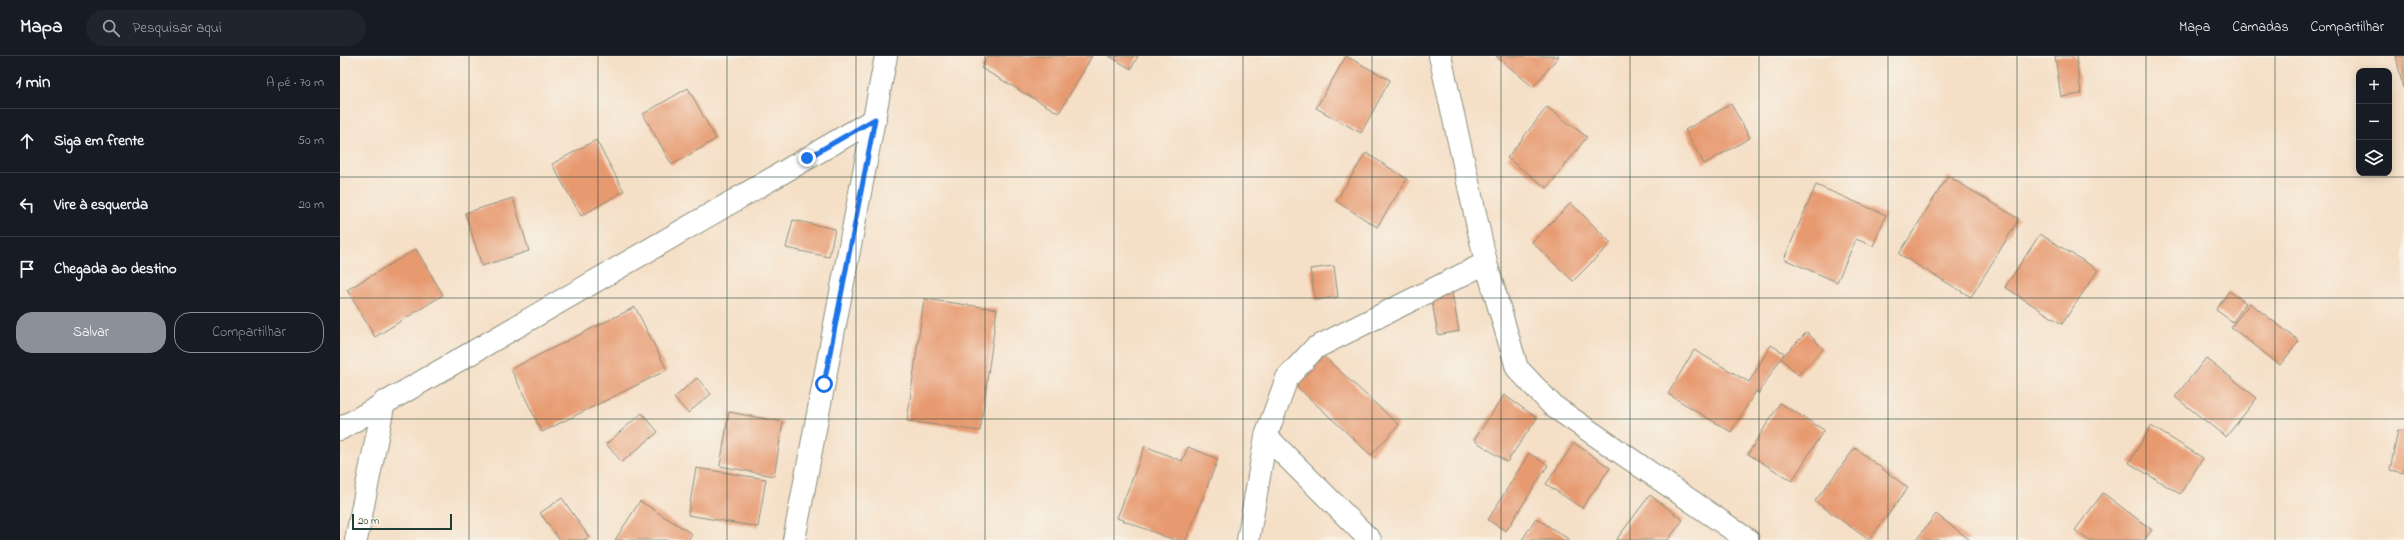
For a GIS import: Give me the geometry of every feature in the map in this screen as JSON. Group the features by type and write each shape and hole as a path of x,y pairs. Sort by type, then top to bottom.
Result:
{"street":[{"path":"794,540 886,56"},
{"path":"1440,56 1486,263 1517,368 1553,406 1748,540"},
{"path":"340,429 384,402 875,119"},
{"path":"1248,540 1266,436 1287,378 1315,348 1486,263"},
{"path":"356,540 384,402"},
{"path":"1266,436 1370,540"}],"building":[{"path":"988,56 1092,56 1059,113 981,68"},
{"path":"1109,56 1138,56 1131,69"},
{"path":"1346,56 1390,80 1361,133 1316,108"},
{"path":"1496,56 1559,56 1533,87"},
{"path":"2055,56 2076,56 2081,94 2061,97"},
{"path":"2396,56 2404,56 2404,88 2403,88"},
{"path":"688,88 716,139 672,165 643,114"},
{"path":"1731,104 1750,138 1704,164 1685,130"},
{"path":"1547,107 1587,137 1547,188 1507,158"},
{"path":"596,140 624,191 581,216 552,164"},
{"path":"1366,153 1407,179 1377,227 1336,201"},
{"path":"1948,176 2019,219 1971,297 1899,254"},
{"path":"1816,185 1886,215 1873,246 1856,239 1837,282 1784,259"},
{"path":"513,198 529,251 482,266 465,213"},
{"path":"1571,203 1611,243 1573,281 1532,242"},
{"path":"793,220 835,229 829,257 786,248"},
{"path":"2040,234 2098,270 2062,324 2005,287"},
{"path":"416,249 443,295 375,337 347,290"},
{"path":"1334,266 1338,297 1315,300 1310,269"},
{"path":"1450,281 1459,331 1438,335 1429,285"},
{"path":"2229,291 2246,303 2233,322 2216,310"},
{"path":"924,299 997,309 980,431 907,421"},
{"path":"2250,303 2299,341 2280,365 2231,327"},
{"path":"635,307 667,370 542,432 511,369"},
{"path":"1807,332 1823,349 1798,375 1781,358"},
{"path":"1771,345 1784,353 1759,393 1756,391 1731,432 1668,394 1694,350 1749,382"},
{"path":"1321,354 1399,425 1371,455 1294,384"},
{"path":"2206,358 2257,398 2226,437 2175,397"},
{"path":"697,378 711,394 688,413 674,398"},
{"path":"1504,395 1537,418 1507,462 1474,440"},
{"path":"1780,403 1824,430 1792,481 1748,454"},
{"path":"729,412 783,422 774,476 720,466"},
{"path":"642,413 658,432 622,462 606,444"},
{"path":"2151,426 2203,458 2180,494 2129,463"},
{"path":"2398,430 2404,431 2404,473 2390,470"},
{"path":"1574,443 1610,468 1582,508 1546,484"},
{"path":"1145,446 1182,461 1188,447 1218,459 1186,540 1174,540 1117,518"},
{"path":"1855,448 1908,488 1869,540 1815,501"},
{"path":"1529,453 1548,465 1506,531 1488,520"},
{"path":"696,468 766,479 758,527 688,515"},
{"path":"2103,493 2152,530 2144,540 2088,540 2075,530"},
{"path":"1650,495 1683,520 1668,540 1616,540"},
{"path":"562,498 589,537 584,540 560,540 540,513"},
{"path":"640,501 692,534 688,540 615,540"},
{"path":"1936,514 1970,540 1916,540"},
{"path":"1536,518 1570,540 1522,540"}],"route":[{"path":"807,158 875,119 824,384"}]}
